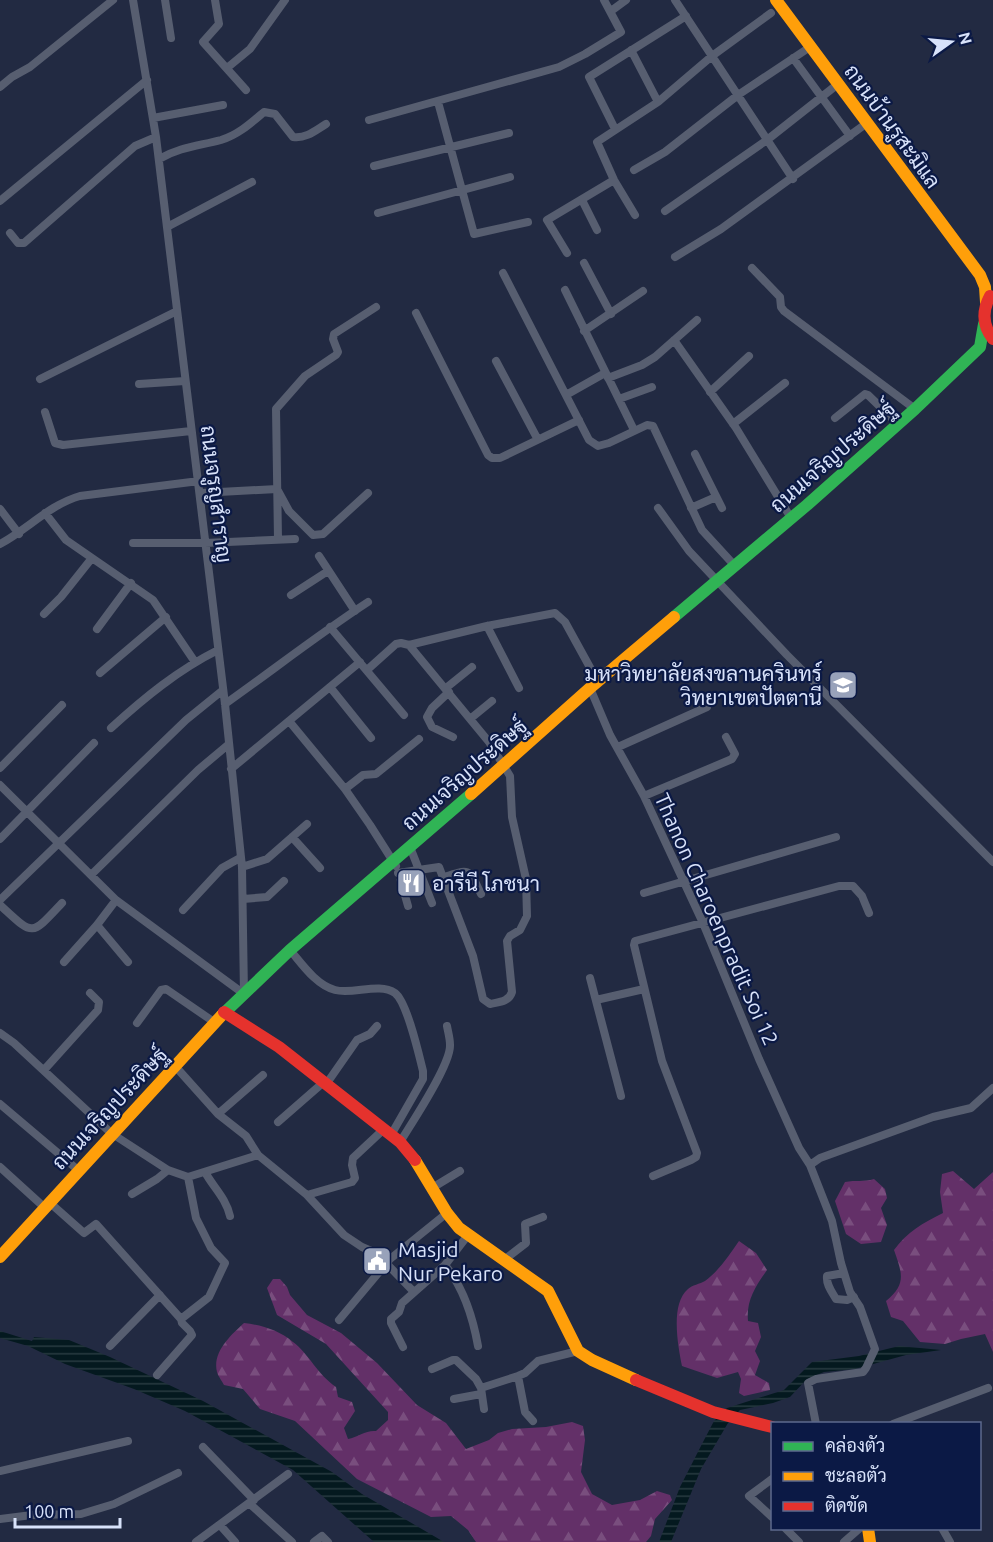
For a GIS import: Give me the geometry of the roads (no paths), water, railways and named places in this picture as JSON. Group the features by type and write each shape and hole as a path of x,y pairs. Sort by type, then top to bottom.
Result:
{"main road":[{"name":"ถนนบ้านรูสะมิแล","path":"776,0 980,276 990,298 983,313 984,324"},
{"name":"ถนนบ้านรูสะมิแล","path":"980,276 993,284"},
{"path":"984,324 993,339"},
{"path":"984,324 980,347 993,345"},
{"name":"ถนนเจริญประดิษฐ์","path":"0,1257 214,1022 290,950 594,685 791,518 915,409 980,347"},
{"path":"224,1012 279,1047 326,1082 409,1151 447,1213 459,1228 548,1291 578,1351 652,1388 713,1412 771,1427"}],"street":[{"path":"0,87 113,0"},
{"name":"ถนนจรูญสำราญ","path":"133,0 159,159 225,704 242,867 244,994"},
{"path":"165,0 171,38"},
{"path":"215,0 219,24 203,42 246,90"},
{"path":"227,68 250,49 285,0"},
{"path":"369,120 559,67 585,54 621,32 604,0"},
{"path":"611,11 626,0"},
{"path":"675,0 793,178"},
{"path":"635,215 614,180 597,142 658,102 712,56 771,13"},
{"path":"615,129 589,77 686,16"},
{"path":"634,170 665,152 738,95 810,46"},
{"path":"631,50 658,102"},
{"path":"793,58 850,136"},
{"path":"1,198 147,80"},
{"path":"665,211 767,140 838,84"},
{"path":"438,102 474,234 528,222"},
{"path":"153,118 223,105"},
{"path":"159,159 174,150 222,140 237,133 264,112 275,114 293,137 300,138 308,135 326,124"},
{"path":"675,257 721,230 867,123"},
{"path":"374,166 509,133"},
{"path":"10,233 18,243 24,243 135,146 156,137"},
{"path":"378,213 510,177"},
{"path":"567,253 548,220 614,180"},
{"path":"167,226 252,182"},
{"path":"582,200 597,230"},
{"path":"584,263 611,314"},
{"path":"752,267 780,297 784,311 915,409"},
{"path":"503,273 589,440 598,446 647,425 653,426 702,530 735,566"},
{"path":"565,290 634,430"},
{"path":"584,331 643,291"},
{"path":"278,539 276,409 305,376 336,355 338,352 333,339 334,334 376,307"},
{"path":"40,379 177,311"},
{"path":"416,313 488,455 492,458 500,458 537,438 579,420"},
{"path":"566,394 606,375 642,365 655,357 697,320"},
{"path":"674,340 733,424 791,518"},
{"path":"710,392 749,356"},
{"path":"496,361 537,438"},
{"path":"139,384 185,381"},
{"path":"733,424 785,383"},
{"path":"619,399 652,387"},
{"path":"835,418 865,394 897,424"},
{"path":"45,412 55,443 63,445 191,431"},
{"path":"695,454 722,508"},
{"path":"0,544 19,534 64,501 80,496 199,481"},
{"path":"277,489 289,511 313,535 323,534 368,493"},
{"path":"201,493 277,489"},
{"path":"692,508 717,497"},
{"path":"658,508 689,551 787,655 993,862"},
{"path":"0,509 19,534"},
{"path":"45,513 66,540 153,600 195,662"},
{"path":"133,543 295,539"},
{"path":"319,556 355,611"},
{"path":"44,614 61,597 92,558"},
{"path":"291,595 328,570"},
{"path":"97,629 131,583"},
{"path":"225,704 368,602"},
{"name":"Thanon Charoenpradit Soi 12","path":"487,626 555,614 565,622 594,685 610,735 644,796 703,923 759,1059 799,1148 810,1165 832,1221 850,1292 860,1307 875,1349 866,1368 858,1374 816,1379 808,1383 816,1422"},
{"path":"100,673 166,617"},
{"path":"367,670 396,644 409,645 487,626 519,688"},
{"path":"330,627 404,715"},
{"path":"290,721 345,789 393,861 399,876 418,869 439,867 473,956 483,999 490,1004 506,1000 512,992 507,941 510,936 520,930 527,916 526,879 512,817 511,781 504,764 471,719 419,654 409,645"},
{"path":"111,728 148,694 195,662 218,650"},
{"path":"231,769 360,662"},
{"path":"453,737 432,727 427,717 448,690 472,667"},
{"path":"330,687 371,738"},
{"path":"0,900 178,728 223,690"},
{"path":"471,719 492,701"},
{"path":"0,768 62,705"},
{"path":"618,747 707,707"},
{"path":"644,796 732,759 735,754 726,737"},
{"path":"345,789 363,775 376,774 419,740"},
{"path":"0,839 94,743"},
{"path":"91,875 198,770 229,744"},
{"path":"0,785 116,900 244,994"},
{"path":"242,867 267,859 307,824"},
{"path":"292,837 320,868"},
{"path":"644,893 836,837"},
{"path":"410,847 432,903"},
{"path":"183,910 222,868 240,858"},
{"path":"444,877 463,871 468,872 472,875 481,894"},
{"path":"243,899 267,897 284,881"},
{"path":"653,1176 691,1160 696,1157 697,1153 662,1060 634,945 635,941 848,885 857,890 869,913"},
{"path":"404,892 408,906"},
{"path":"64,962 97,926 116,900"},
{"path":"0,905 24,927 31,929 40,926 62,903"},
{"path":"97,926 128,962"},
{"path":"290,950 323,984 335,990 384,989 394,993 404,1006 423,1071 423,1079 392,1135"},
{"path":"590,978 621,1096"},
{"path":"137,1023 161,990 166,989 214,1022"},
{"path":"596,1000 644,989"},
{"path":"44,1070 98,1010 99,1002 90,993"},
{"path":"278,1122 326,1082 357,1040 370,1034 377,1026"},
{"path":"307,1195 352,1182 355,1178 353,1158 392,1135 430,1092 448,1055 450,1044 447,1026"},
{"path":"0,1033 44,1070 111,1133 168,1170 189,1177 258,1155"},
{"path":"175,1066 218,1114 239,1129 258,1155 307,1195 352,1241 388,1261 414,1292"},
{"path":"218,1114 263,1075"},
{"path":"810,1165 820,1158 923,1121 971,1108 993,1088"},
{"path":"0,1104 78,1170"},
{"path":"0,1167 84,1233 96,1224 182,1319 182,1323 192,1335 157,1375"},
{"path":"132,1194 158,1179 168,1170"},
{"path":"205,1172 225,1200 230,1216"},
{"path":"432,1188 460,1172"},
{"path":"182,1319 209,1297 225,1263 211,1248 196,1218 189,1177"},
{"path":"339,1320 388,1261 447,1213"},
{"path":"504,1260 526,1243 525,1224 543,1217"},
{"path":"403,1347 390,1321 414,1292 446,1265 468,1234"},
{"path":"446,1265 460,1287 478,1346"},
{"path":"844,1273 827,1276 826,1281 836,1299 854,1298"},
{"path":"110,1346 160,1295"},
{"path":"454,1400 525,1373 538,1361 578,1351"},
{"path":"432,1369 456,1360 477,1379 484,1409"},
{"path":"518,1376 525,1412 533,1421"},
{"path":"898,1422 988,1388"},
{"path":"0,1471 128,1441"},
{"path":"203,1447 252,1502 292,1542"},
{"path":"0,1519 32,1515 81,1514 114,1504 178,1473"},
{"path":"196,1542 288,1474"},
{"path":"771,1480 749,1496 771,1516"},
{"path":"220,1525 236,1542"},
{"path":"787,1530 799,1542"},
{"path":"844,1542 858,1530"},
{"path":"314,1542 322,1536 328,1542"}],"water":[{"path":"0,1331 32,1341 34,1337 69,1340 203,1401 332,1472 362,1494 444,1542 374,1542 293,1470 185,1411 134,1389 65,1364 28,1346 0,1338"},
{"path":"899,1346 941,1350 906,1355 855,1369 824,1372 807,1379 790,1397 740,1410 728,1423 701,1469 671,1542 659,1542 680,1487 714,1421 727,1408 784,1390 812,1362 859,1356"}],"tunnel":[{"path":"400,878 404,892"}],"place":[{"name":"มหาวิทยาลัยสงขลานครินทร์ วิทยาเขตปัตตานี","path":"843,685"},
{"name":"อารีนี โภชนา","path":"411,883"},
{"name":"Masjid Nur Pekaro","path":"377,1261"}]}
